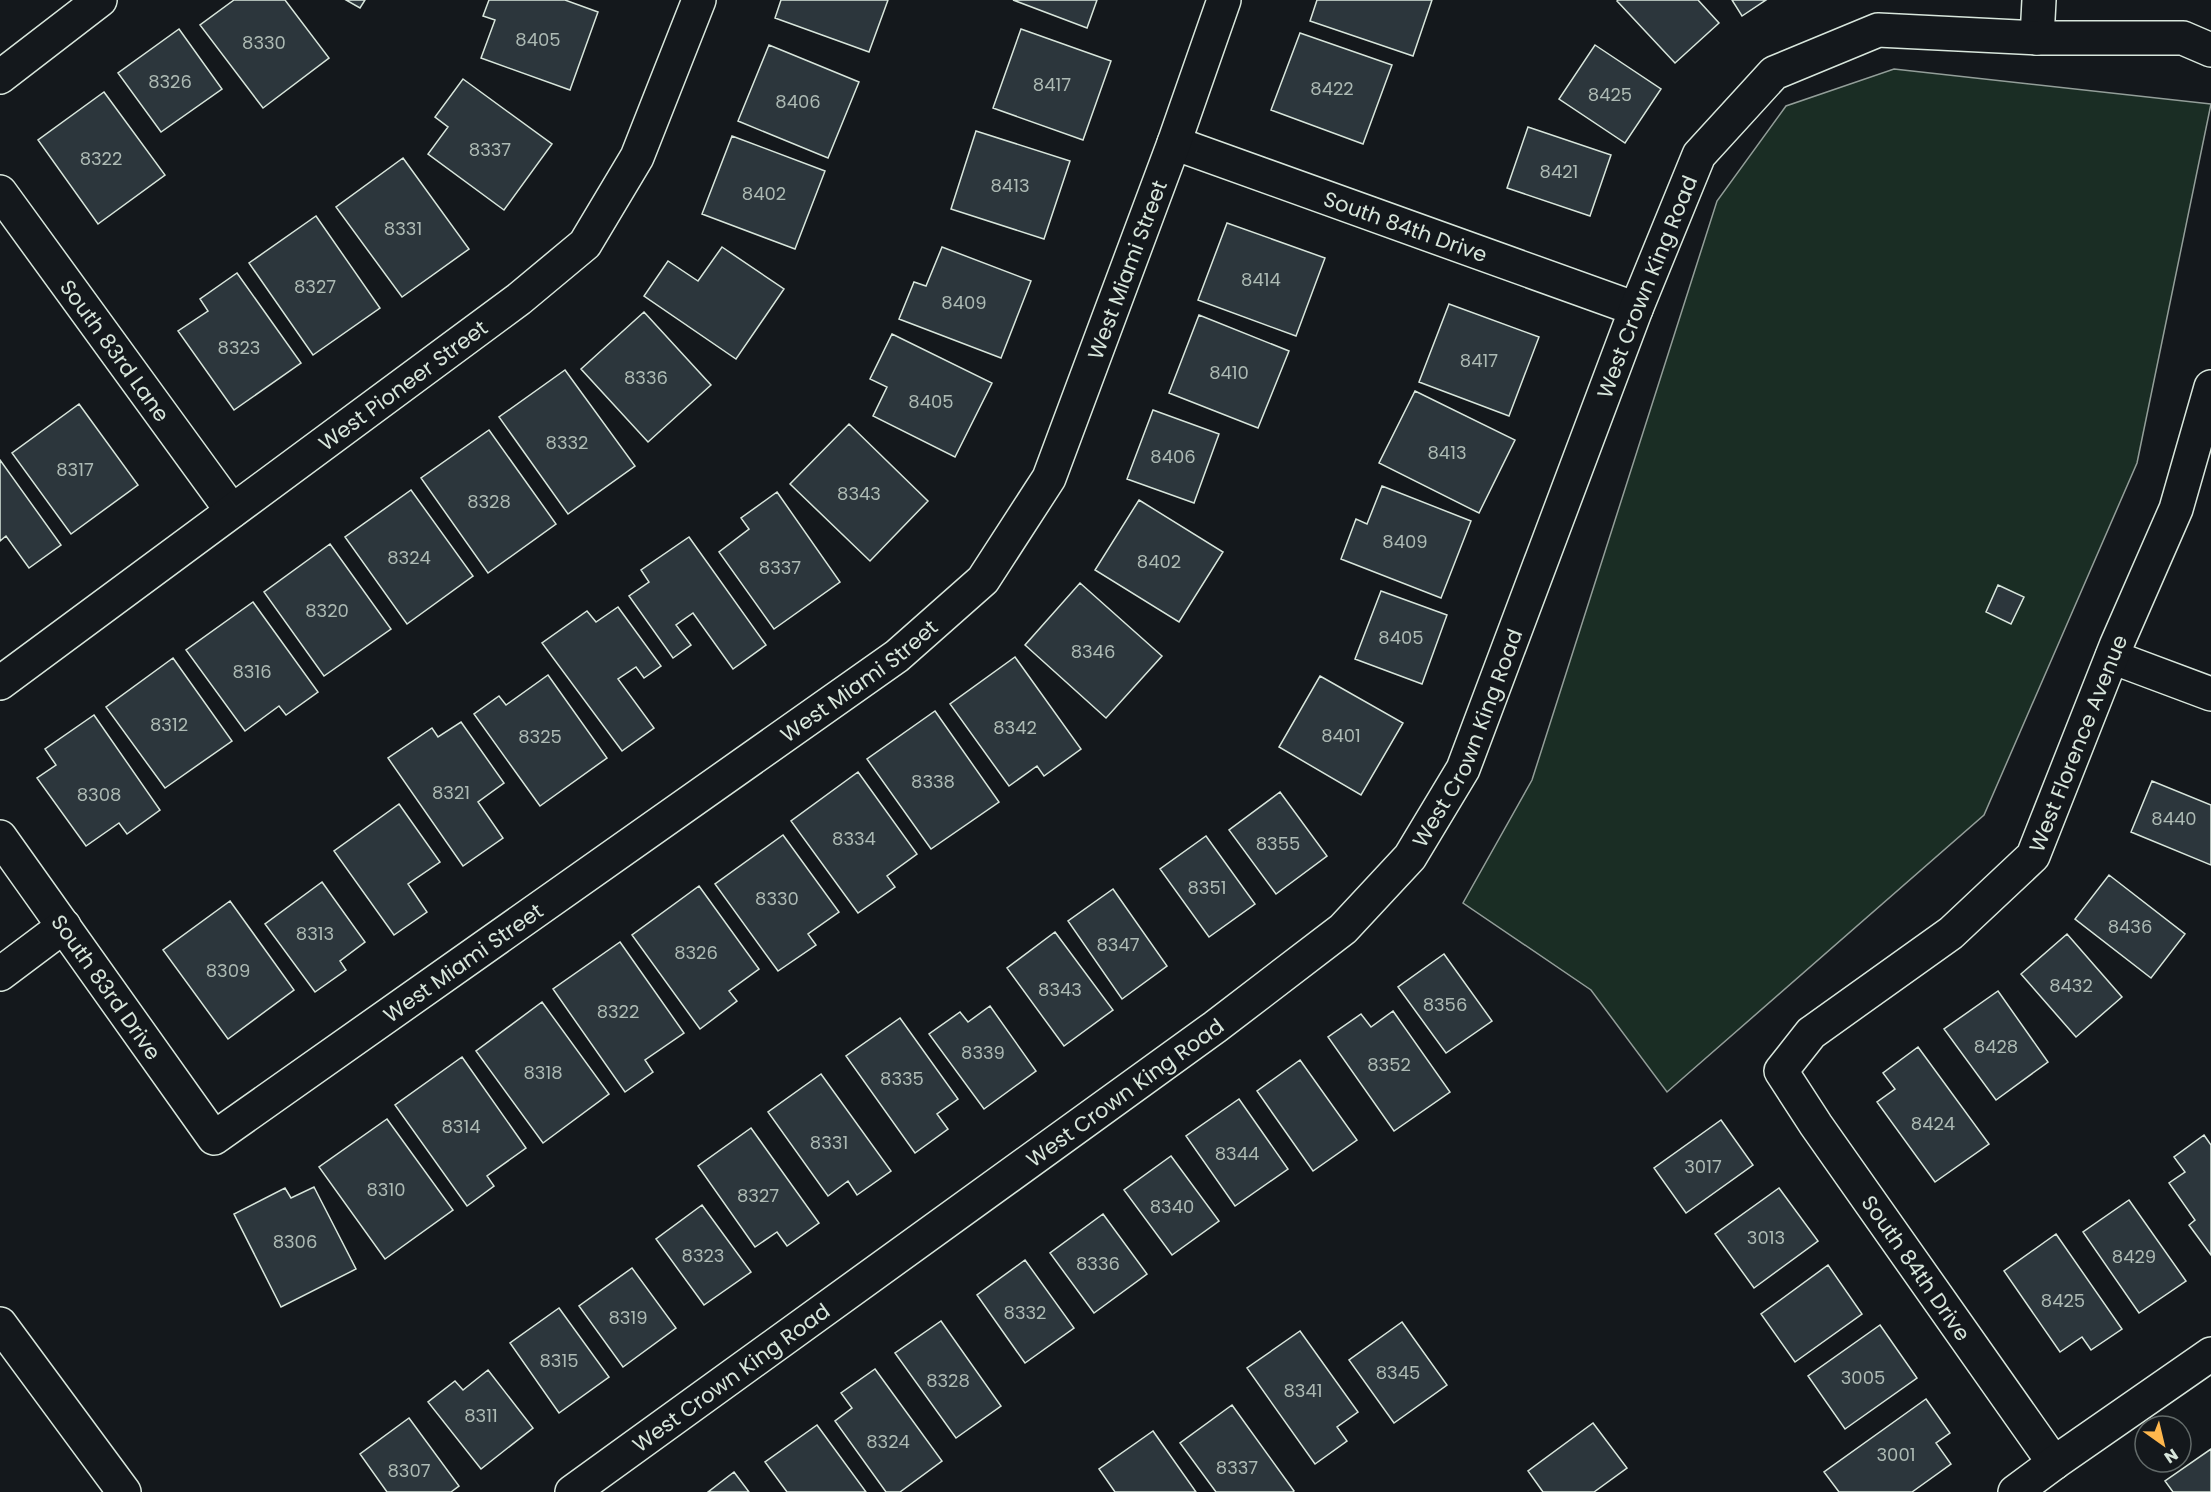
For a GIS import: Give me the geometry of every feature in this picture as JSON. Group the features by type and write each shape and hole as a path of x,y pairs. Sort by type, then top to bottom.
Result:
{"street":[{"path":"0,77 100,0"},
{"name":"West Pioneer Street","path":"0,683 519,299 585,244 637,157 699,0"},
{"name":"West Miami Street","path":"214,1138 897,656 983,580 1049,478 1174,143 1224,0"},
{"path":"2037,38 2039,0"},
{"name":"West Crown King Road","path":"572,1492 1215,1027 1344,929 1410,857 1463,769 1636,309 1699,155 1774,73 1878,30 2037,38 2183,38 2211,50"},
{"name":"South 84th Drive","path":"1174,143 1636,309"},
{"name":"South 83rd Lane","path":"0,192 232,511"},
{"name":"West Florence Avenue","path":"1781,1071 1811,1033 1951,933 2033,856 2112,657 2176,509 2211,387"},
{"path":"2112,657 2211,694"},
{"name":"South 83rd Drive","path":"0,837 214,1138"},
{"path":"0,974 64,926"},
{"name":"South 84th Drive","path":"1781,1071 1816,1125 2054,1463"},
{"path":"0,1324 124,1492"},
{"path":"2015,1492 2211,1354"}],"green space":[{"path":"1894,69 2211,104 2137,463 1984,815 1667,1092 1591,990 1463,903 1532,780 1717,201 1786,106"}],"building":[{"path":"234,0 285,0 329,58 263,108 200,25"},
{"path":"346,0 365,0 360,8"},
{"path":"489,0 565,0 598,12 570,90 481,58 495,20 483,16"},
{"path":"781,0 888,0 869,52 775,18"},
{"path":"1013,0 1097,0 1087,28"},
{"path":"1317,0 1432,0 1413,56 1310,21"},
{"path":"1618,0 1698,0 1719,23 1675,63"},
{"path":"1732,0 1766,0 1742,16"},
{"path":"179,29 222,89 161,132 118,73"},
{"path":"1021,29 1111,61 1083,140 993,108"},
{"path":"1300,33 1392,65 1363,144 1271,110"},
{"path":"769,45 859,82 828,158 738,121"},
{"path":"1595,45 1661,89 1625,143 1559,99"},
{"path":"463,79 552,144 504,210 428,154 448,127 435,117"},
{"path":"104,92 165,175 98,224 38,140"},
{"path":"1528,127 1611,155 1590,216 1507,188"},
{"path":"976,131 1070,161 1044,239 951,209"},
{"path":"732,136 825,171 795,249 702,214"},
{"path":"403,158 469,249 402,297 336,207"},
{"path":"316,216 380,308 313,355 249,263"},
{"path":"1227,223 1325,258 1296,336 1198,300"},
{"path":"722,247 784,289 736,359 644,296 668,261 698,281"},
{"path":"942,247 1031,281 1001,358 899,319 914,282 926,286"},
{"path":"237,273 301,363 234,410 178,331 208,311 200,299"},
{"path":"1449,304 1539,337 1509,416 1419,382"},
{"path":"644,312 711,385 648,442 581,369"},
{"path":"1199,315 1289,351 1258,428 1169,393"},
{"path":"892,334 992,383 955,457 873,416 887,387 870,379"},
{"path":"565,370 635,466 568,514 499,417"},
{"path":"1415,391 1515,440 1479,513 1379,463"},
{"path":"79,404 138,485 71,534 12,453"},
{"path":"1153,410 1219,434 1194,503 1127,479"},
{"path":"849,424 928,501 870,561 790,484"},
{"path":"489,430 556,524 488,573 421,478"},
{"path":"0,460 61,545 29,568 6,536 0,541"},
{"path":"1382,486 1471,521 1441,598 1341,559 1356,519 1367,524"},
{"path":"411,490 473,576 407,624 345,537"},
{"path":"777,492 840,582 774,629 719,552 749,529 741,518"},
{"path":"1139,500 1223,552 1179,622 1095,570"},
{"path":"689,537 766,645 733,669 693,613 676,625 691,645 673,658 629,596 649,582 641,570"},
{"path":"330,544 391,629 324,676 264,592"},
{"path":"1080,583 1162,656 1106,718 1025,645"},
{"path":"1998,585 2024,597 2011,624 1986,612"},
{"path":"1381,591 1447,615 1422,684 1355,659"},
{"path":"253,602 318,692 286,715 279,706 245,731 186,650"},
{"path":"618,607 661,666 644,678 636,667 618,679 654,728 622,751 542,643 587,611 596,622"},
{"path":"1015,657 1081,749 1044,776 1037,766 1009,786 950,704"},
{"path":"173,658 232,741 165,788 106,707"},
{"path":"548,675 607,758 540,806 474,714 499,696 506,705"},
{"path":"1320,676 1403,723 1361,795 1279,747"},
{"path":"935,711 999,802 931,849 867,759"},
{"path":"94,715 160,810 127,834 119,823 86,846 37,778 56,765 45,749"},
{"path":"461,722 504,783 478,802 503,838 463,866 388,758 432,728 438,737"},
{"path":"858,772 917,854 887,876 895,887 858,913 791,821"},
{"path":"2152,781 2211,805 2211,865 2131,832"},
{"path":"1280,792 1327,856 1276,894 1229,830"},
{"path":"399,804 440,862 408,884 427,912 394,935 334,851"},
{"path":"783,835 839,912 808,934 816,945 778,971 715,884"},
{"path":"1206,836 1255,904 1209,937 1160,869"},
{"path":"2109,875 2185,934 2151,978 2075,919"},
{"path":"322,882 365,942 340,961 346,970 315,992 265,924"},
{"path":"699,886 759,969 729,991 737,1001 700,1029 632,935"},
{"path":"1113,889 1167,966 1122,999 1068,921"},
{"path":"230,901 294,990 228,1039 163,950"},
{"path":"1055,932 1113,1010 1064,1046 1007,968"},
{"path":"2067,934 2122,997 2076,1037 2021,974"},
{"path":"620,942 684,1033 645,1060 653,1072 625,1092 553,989"},
{"path":"1444,954 1492,1021 1446,1053 1398,987"},
{"path":"1998,991 2048,1062 1996,1100 1944,1029"},
{"path":"542,1002 609,1094 543,1143 476,1051"},
{"path":"990,1006 1036,1071 984,1109 929,1034 960,1012 968,1022"},
{"path":"1393,1011 1450,1092 1394,1131 1328,1037 1361,1014 1371,1027"},
{"path":"900,1018 958,1099 937,1114 948,1129 915,1153 846,1056"},
{"path":"1918,1047 1989,1144 1935,1182 1877,1102 1895,1089 1883,1073"},
{"path":"462,1057 526,1148 487,1176 494,1186 467,1206 395,1105"},
{"path":"1300,1060 1357,1140 1313,1171 1257,1091"},
{"path":"821,1074 891,1171 857,1195 848,1181 828,1196 768,1112"},
{"path":"1239,1099 1288,1169 1235,1206 1186,1136"},
{"path":"387,1119 453,1210 385,1259 319,1167"},
{"path":"1721,1120 1753,1165 1686,1213 1654,1168"},
{"path":"751,1128 819,1223 787,1246 777,1232 755,1247 698,1166"},
{"path":"2204,1135 2211,1145 2211,1255 2189,1225 2195,1220 2169,1183 2185,1172 2174,1157"},
{"path":"1171,1156 1219,1221 1172,1255 1124,1190"},
{"path":"314,1187 356,1269 281,1307 234,1214 285,1188 291,1198"},
{"path":"1779,1188 1818,1241 1754,1288 1715,1234"},
{"path":"2129,1200 2186,1281 2139,1313 2083,1232"},
{"path":"702,1205 751,1272 704,1305 656,1239"},
{"path":"1103,1214 1147,1274 1094,1313 1050,1253"},
{"path":"2056,1234 2122,1329 2091,1350 2082,1337 2060,1352 2004,1271"},
{"path":"1025,1260 1074,1328 1025,1363 977,1295"},
{"path":"1828,1265 1862,1314 1795,1362 1761,1314"},
{"path":"632,1268 676,1328 623,1367 579,1306"},
{"path":"559,1308 609,1377 559,1413 510,1343"},
{"path":"941,1321 1001,1406 956,1438 895,1353"},
{"path":"1402,1322 1447,1385 1394,1423 1349,1360"},
{"path":"1880,1325 1917,1378 1845,1429 1808,1376"},
{"path":"1300,1331 1358,1412 1337,1427 1347,1441 1315,1464 1247,1368"},
{"path":"875,1369 942,1461 900,1492 886,1492 835,1421 852,1408 841,1393"},
{"path":"488,1370 533,1428 481,1469 428,1402 455,1381 463,1390"},
{"path":"1926,1399 1950,1433 1936,1443 1951,1464 1912,1492 1839,1492 1824,1472"},
{"path":"1232,1405 1293,1492 1216,1492 1180,1443"},
{"path":"409,1418 459,1486 451,1492 387,1492 360,1454"},
{"path":"1593,1423 1627,1468 1594,1492 1543,1492 1528,1471"},
{"path":"817,1425 866,1492 787,1492 765,1462"},
{"path":"1153,1431 1196,1492 1115,1492 1099,1469"},
{"path":"2211,1449 2211,1492 2173,1492 2165,1481 2175,1474 2193,1474 2193,1462"},
{"path":"734,1472 749,1492 708,1492"}]}
